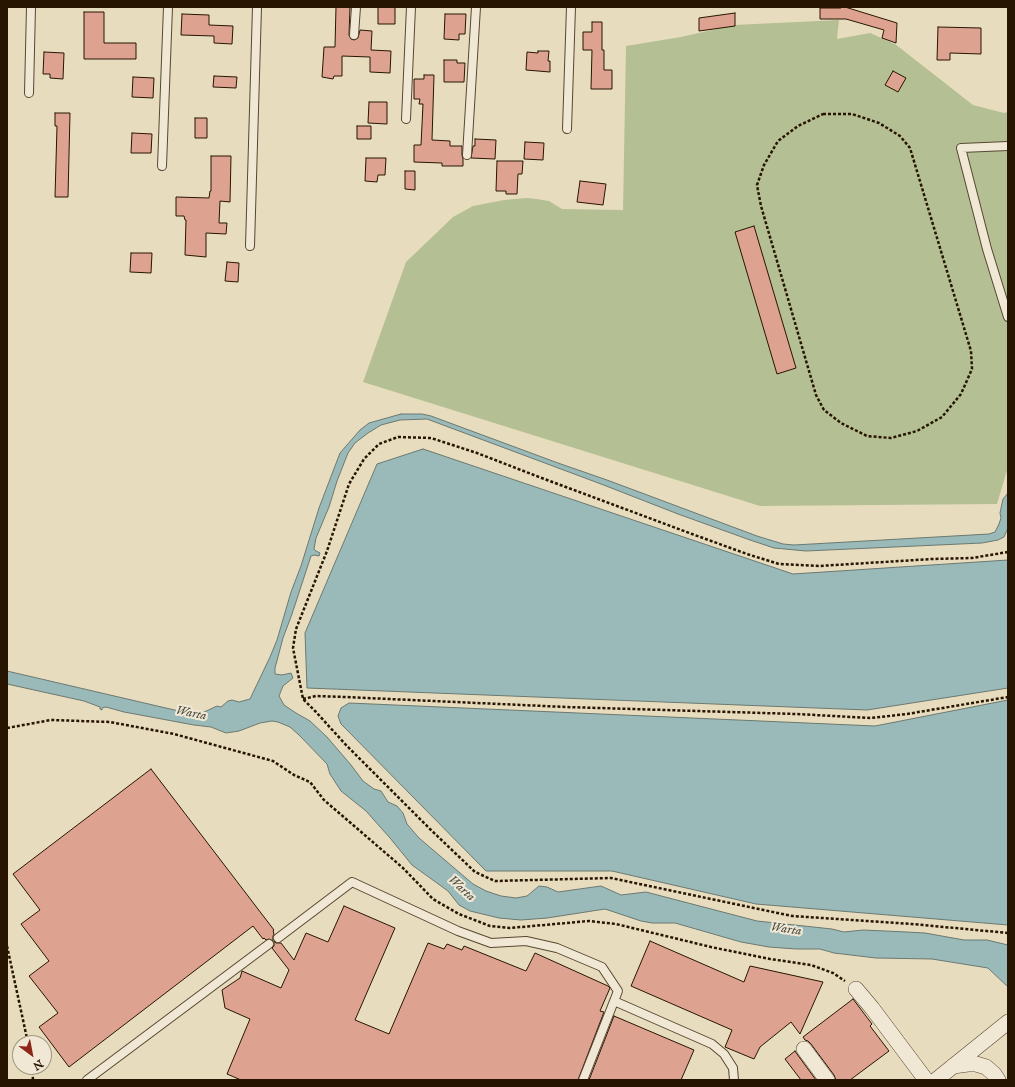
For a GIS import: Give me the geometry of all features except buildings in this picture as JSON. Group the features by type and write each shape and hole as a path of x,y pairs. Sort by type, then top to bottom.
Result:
{"street":[{"path":"856,989 926,1080"},
{"path":"936,1080 1008,1022"},
{"path":"804,1049 827,1080"},
{"path":"952,1066 976,1064 986,1067 998,1080"}],"lane":[{"path":"29,93 31,7"},
{"path":"162,166 168,7"},
{"path":"250,246 257,7"},
{"path":"354,36 356,7"},
{"path":"406,119 411,7"},
{"path":"467,155 476,7"},
{"path":"567,129 571,7"},
{"path":"1008,146 960,148 987,249 1008,317"},
{"path":"278,938 352,882 458,931 491,943 526,941 557,948 602,967 618,991 583,1080"},
{"path":"86,1080 269,944"},
{"path":"614,1001 712,1044 724,1054 733,1068 734,1080"}],"path":[{"path":"823,114 852,114 878,123 900,136 910,148 971,352 972,369 961,394 942,417 917,431 891,438 867,436 841,423 824,410 816,395 761,206 757,185 764,165 778,141 798,126 823,114"},
{"path":"1008,552 972,558 924,559 819,566 780,564 698,537 477,453 431,438 398,437 379,444 364,459 349,484 327,551 296,629 293,648 303,699 346,745 475,872 495,881 611,878 792,916 912,924 1008,933"},
{"path":"303,699 316,696 871,718 907,714 1008,696"},
{"path":"7,728 51,720 110,722 174,734 273,762 294,775 310,782 324,800 404,868 433,899 459,914 490,926 510,928 589,921 616,924 711,947 770,959 811,965 832,973 856,989"},
{"path":"7,946 26,1035"}],"green space":[{"path":"839,20 837,39 870,33 895,44 973,105 1004,113 1008,112 1008,467 997,504 760,506 363,382 406,262 453,217 473,206 504,200 526,198 549,201 562,209 623,210 626,46 681,37 734,25"}],"water":[{"name":"Warta","path":"401,414 422,414 431,416 757,536 783,544 794,545 989,534 995,532 999,524 1003,499 1008,493 1008,528 1004,537 998,540 982,543 806,551 774,548 678,514 427,419 400,420 381,425 368,433 355,443 348,453 329,507 316,538 314,549 320,553 319,556 311,556 283,638 275,668 275,674 282,675 291,673 293,678 283,686 279,696 284,705 310,721 327,737 363,781 374,789 381,791 388,802 397,806 403,813 407,824 419,838 473,884 486,891 501,896 516,898 527,896 539,886 547,887 558,892 601,886 621,895 646,892 757,921 832,929 844,932 863,930 925,933 964,940 987,940 1008,945 1008,987 988,968 932,959 876,958 834,953 820,949 769,947 741,942 675,923 652,923 641,921 605,909 547,918 521,920 499,918 470,911 459,905 448,891 412,865 366,811 341,791 330,774 327,764 290,727 272,721 260,723 239,731 226,733 211,727 124,712 106,707 102,708 102,710 100,707 84,701 7,684 7,671 183,712 200,714 217,706 221,707 228,701 232,700 239,702 250,699 277,640 291,592 301,566 319,508 340,453 360,430 369,423"},
{"path":"423,449 793,574 1008,560 1008,688 867,710 307,688 305,633 377,464"},
{"path":"1008,700 1008,925 756,904 612,871 486,871 341,724 338,716 341,708 349,703 875,726"}]}
